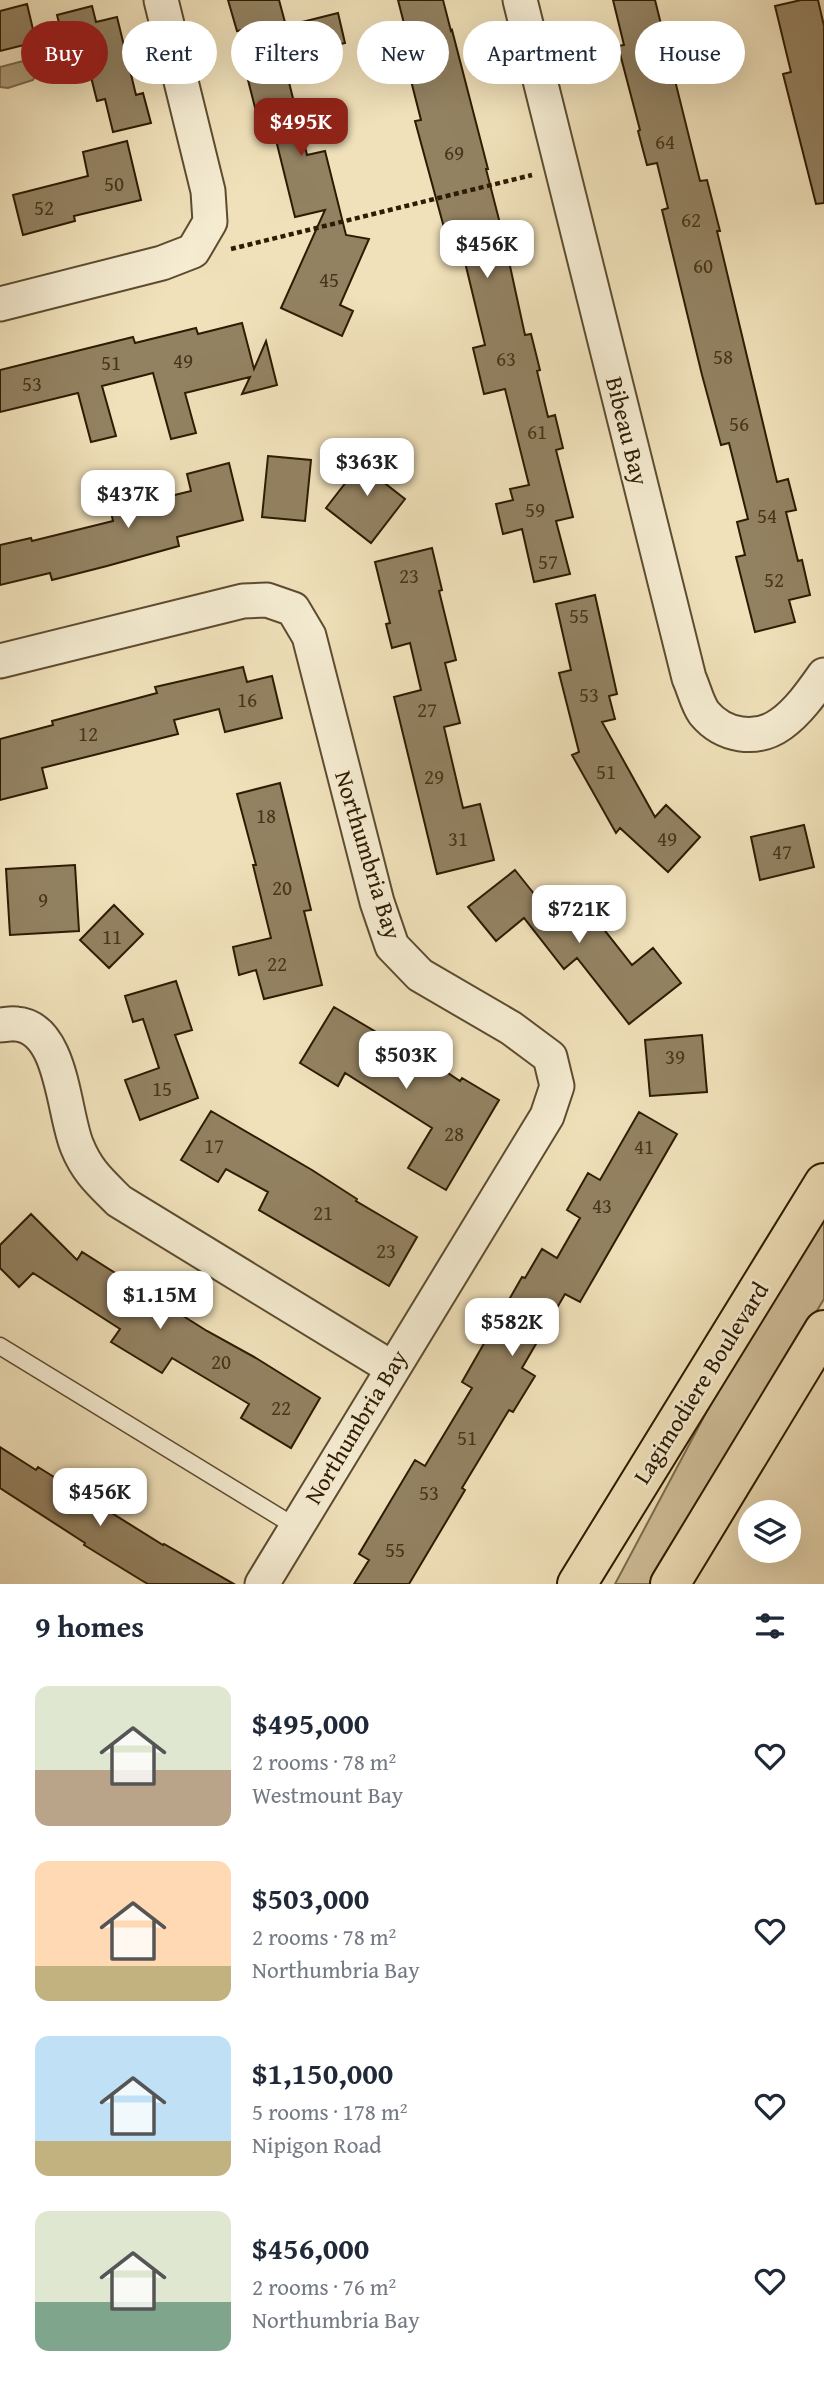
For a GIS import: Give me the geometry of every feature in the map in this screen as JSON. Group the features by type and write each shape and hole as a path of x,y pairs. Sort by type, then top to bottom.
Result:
{"main road":[{"name":"Lagimodiere Boulevard","path":"577,1584 824,1183"},
{"path":"670,1584 824,1330"}],"street":[{"path":"0,304 162,263 193,251 210,222 208,191 160,0"},
{"name":"Bibeau Bay","path":"520,0 689,678 703,711 721,730 751,736 780,725 808,698 824,676"},
{"name":"Northumbria Bay","path":"0,661 243,601 267,600 293,610 309,636 377,902 392,946 420,975 511,1028 550,1057 557,1086 547,1116 262,1584"},
{"path":"0,1025 18,1023 43,1036 55,1060 75,1143 83,1161 88,1170 119,1201 392,1368"}],"lane":[{"path":"0,1346 296,1527"}],"path":[{"path":"193,251 207,255 560,168"}],"shaded area":[{"path":"21,62 21,84 8,88 0,87 0,67"},
{"path":"824,1212 824,1299 650,1584 615,1584 707,1411"}],"building":[{"path":"228,0 279,0 285,21 234,21"},
{"path":"398,0 443,0 448,21 403,21"},
{"path":"613,0 655,0 660,21 635,21 635,84 676,84 700,181 707,180 777,482 788,479 796,510 786,512 810,595 789,600 795,622 755,632 736,557 745,555 737,522 748,519 729,443 721,445 702,375 662,210 668,208 657,163 647,165 638,131 640,130 621,57 621,46 624,45 621,21 618,21"},
{"path":"801,0 818,0 824,26 824,203 816,204 783,74 791,72 775,6"},
{"path":"27,4 31,21 21,21 21,46 0,51 0,11"},
{"path":"92,6 96,21 59,21 57,15"},
{"path":"338,13 340,21 306,21"},
{"path":"117,17 122,38 122,84 133,84 136,95 143,93 151,123 113,132 105,99 97,101 93,84 108,84 108,21 100,21"},
{"path":"449,23 463,72 463,84 466,84 488,169 525,335 531,334 548,417 555,415 563,448 556,450 573,517 556,521 570,574 534,582 522,529 503,534 496,504 513,500 510,489 529,485 505,389 484,394 473,348 485,345 463,254 452,257 415,121 421,120 412,84 449,84"},
{"path":"249,84 289,84 307,155 325,151 346,235 369,239 340,305 353,311 342,336 281,308 325,210 295,217 275,136 263,139"},
{"path":"127,141 141,200 74,216 75,221 23,235 13,195 88,176 83,152"},
{"path":"242,323 254,369 266,341 277,385 242,394 250,377 185,393 196,433 171,439 153,373 102,386 116,436 91,442 78,393 0,412 0,370 133,337 135,343 196,328 198,334"},
{"path":"371,450 393,467 382,481 405,499 371,543 326,508"},
{"path":"268,456 311,460 305,521 262,517"},
{"path":"229,463 243,520 177,537 179,546 107,566 52,580 50,573 0,585 0,545 31,538 32,541 113,521 108,499 143,490 146,502 191,491 187,474"},
{"path":"432,548 442,590 439,591 456,660 445,663 460,723 444,727 463,808 480,804 494,860 437,874 394,697 421,690 410,643 392,648 386,624 390,623 375,562"},
{"path":"595,595 617,694 609,696 615,719 602,722 655,817 666,805 700,837 668,872 620,828 616,833 572,755 579,752 559,673 571,670 556,604"},
{"path":"243,667 247,682 272,676 282,718 225,732 219,709 174,720 178,734 42,768 47,788 0,800 0,739 53,725 52,721 157,693 155,687"},
{"path":"280,783 311,910 304,911 322,985 264,999 256,970 239,975 233,947 271,938 253,865 256,865 237,794"},
{"path":"804,825 814,867 760,880 751,837"},
{"path":"75,865 79,931 10,935 6,869"},
{"path":"515,870 555,920 580,899 632,965 653,948 681,983 629,1024 577,958 564,969 524,918 496,941 468,907"},
{"path":"114,905 143,934 109,968 80,940"},
{"path":"176,981 192,1030 175,1035 198,1098 140,1120 125,1080 159,1068 143,1019 133,1022 125,996"},
{"path":"334,1007 425,1061 427,1059 460,1081 462,1078 499,1100 446,1190 408,1168 432,1128 345,1073 338,1086 300,1063"},
{"path":"702,1035 707,1092 650,1096 645,1040"},
{"path":"211,1111 312,1170 357,1199 356,1201 417,1237 389,1286 259,1210 268,1192 226,1169 218,1182 181,1160"},
{"path":"639,1112 677,1134 580,1302 565,1294 522,1368 535,1376 513,1412 509,1410 409,1584 354,1584 369,1560 359,1554 415,1460 425,1466 472,1388 462,1382 522,1277 525,1278 542,1249 557,1258 580,1218 567,1210 588,1173 600,1180"},
{"path":"31,1214 77,1260 82,1252 320,1398 291,1448 241,1418 249,1404 172,1358 162,1373 111,1342 120,1329 33,1273 19,1287 0,1268 0,1245"},
{"path":"0,1447 36,1470 38,1467 163,1545 234,1584 148,1584 141,1580 0,1488"}]}
